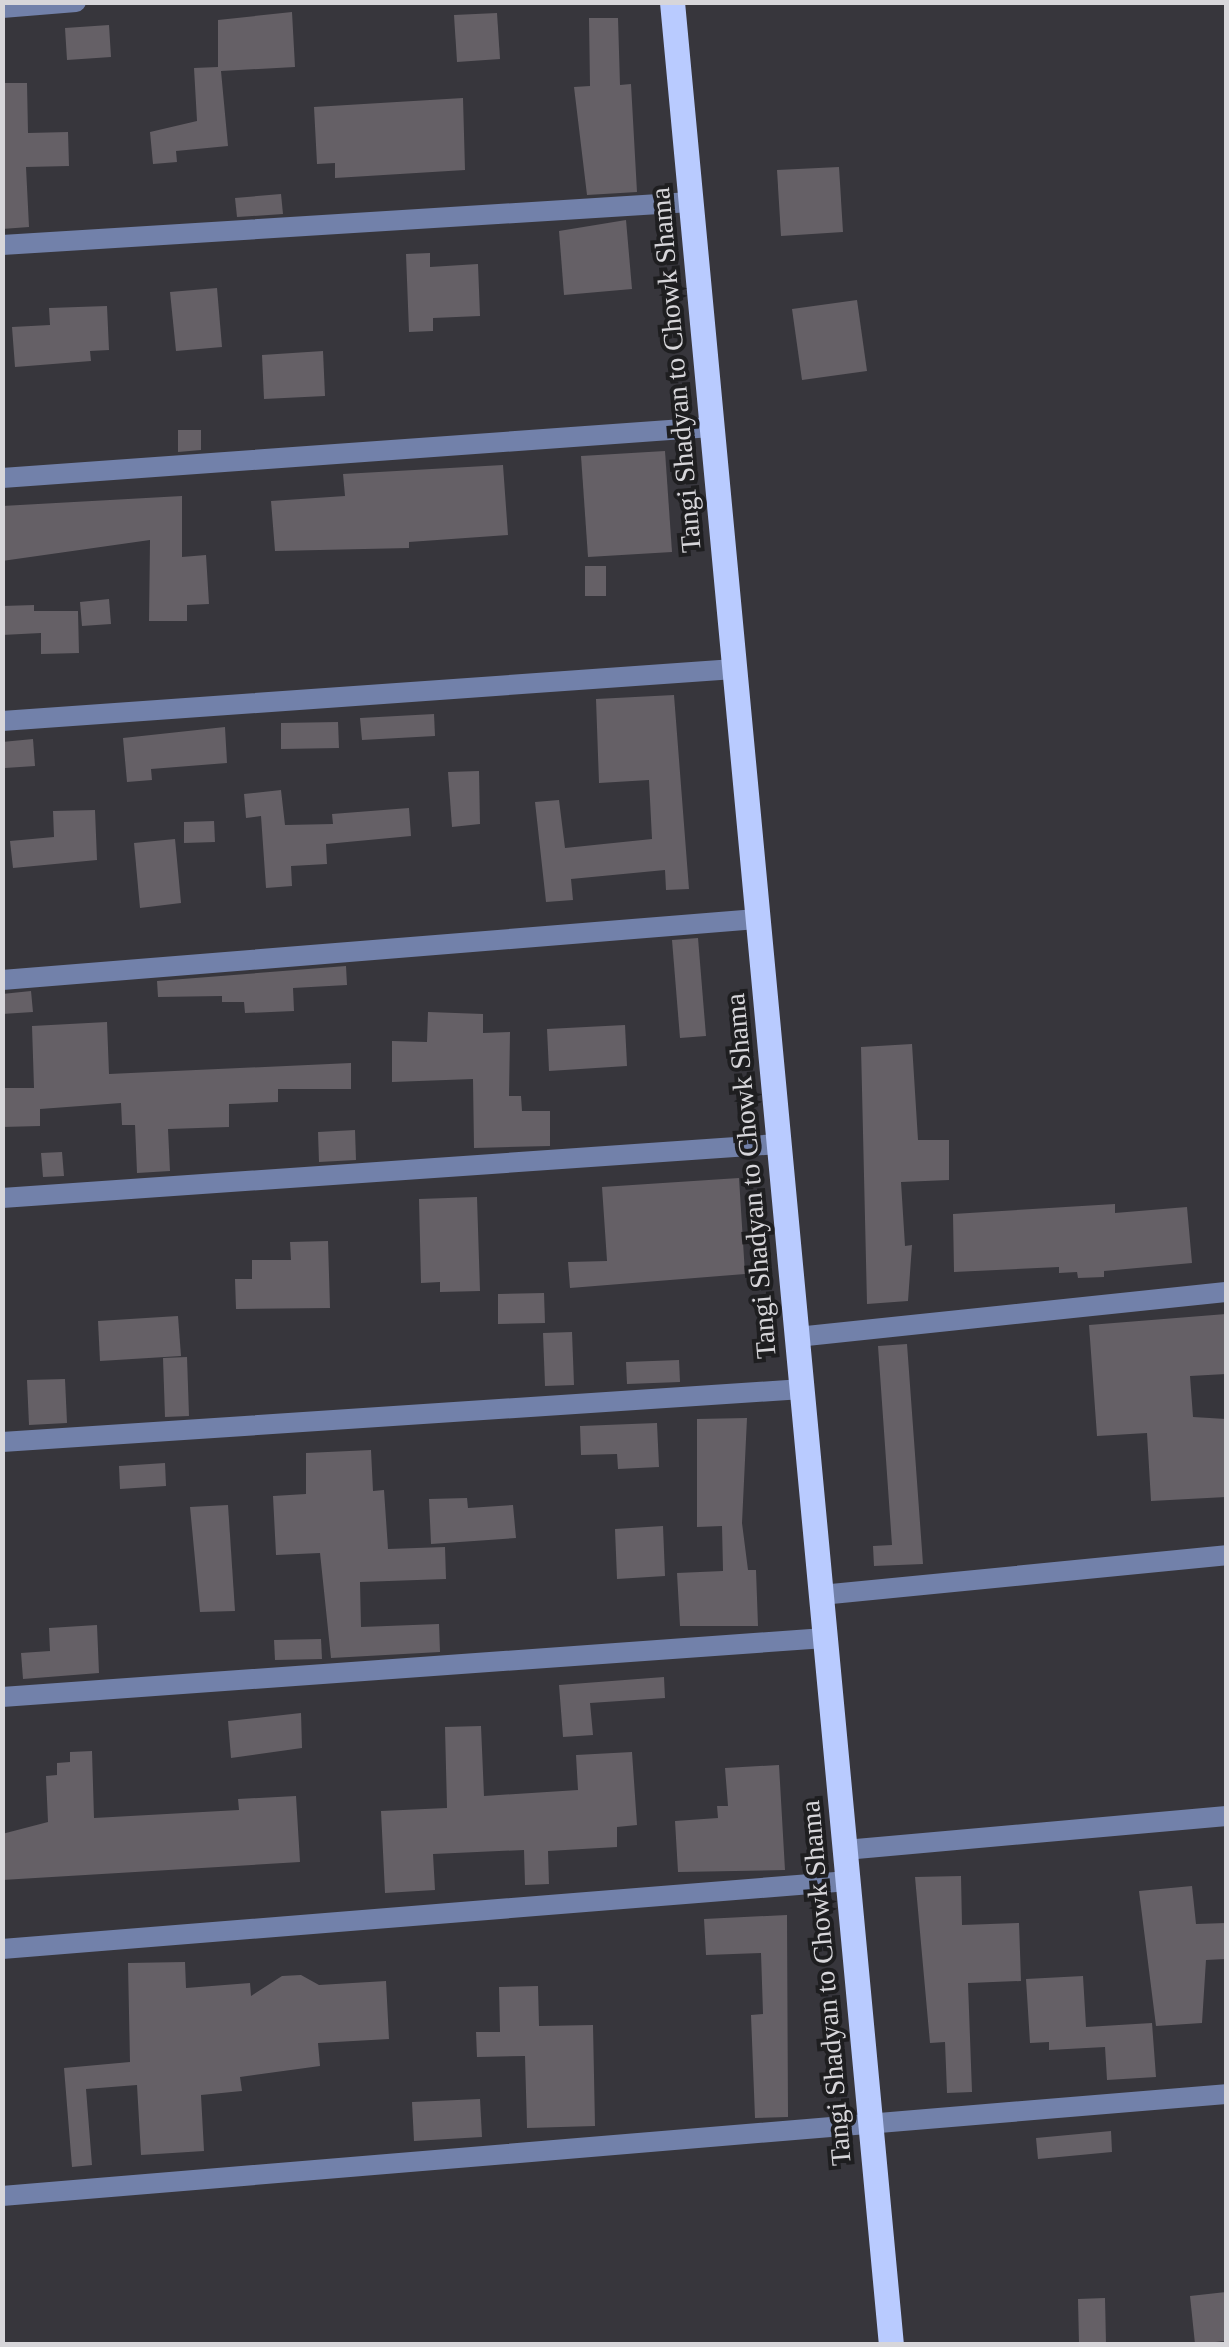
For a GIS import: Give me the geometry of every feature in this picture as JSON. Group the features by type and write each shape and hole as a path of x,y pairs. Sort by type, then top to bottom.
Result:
{"main road":[{"name":"Tangi Shadyan to Chowk Shama","path":"672,2 891,2344"}],"street":[{"path":"2,8 76,2"},
{"path":"2,245 691,202"},
{"path":"2,478 712,426"},
{"path":"2,720 734,668"},
{"path":"2,980 757,920"},
{"path":"2,1198 779,1144"},
{"path":"797,1337 1226,1292"},
{"path":"2,1442 802,1389"},
{"path":"821,1594 1226,1555"},
{"path":"2,1697 825,1638"},
{"path":"845,1850 1226,1816"},
{"path":"2,1949 848,1881"},
{"path":"2,2196 869,2127 1226,2094"}],"building":[{"path":"292,12 295,67 221,71 228,146 176,151 177,162 153,164 150,132 197,121 194,68 218,67 218,20"},
{"path":"497,13 500,59 457,62 454,15"},
{"path":"589,18 618,18 620,85 631,84 637,192 587,195 574,87 590,86"},
{"path":"109,25 111,57 67,60 65,28"},
{"path":"2,83 27,83 28,133 68,132 69,166 26,167 29,227 2,229"},
{"path":"463,98 465,170 335,178 335,163 317,164 314,107"},
{"path":"839,167 843,232 781,236 777,170"},
{"path":"281,194 283,214 237,217 235,198"},
{"path":"626,220 632,289 564,295 559,231"},
{"path":"430,253 430,267 478,264 480,316 433,318 433,331 409,332 406,254"},
{"path":"217,288 222,347 176,351 170,292"},
{"path":"857,300 867,371 802,380 792,309"},
{"path":"107,306 109,350 90,351 91,361 15,367 12,327 50,325 49,308"},
{"path":"323,351 325,396 264,399 262,355"},
{"path":"178,430 201,430 201,450 178,452"},
{"path":"665,451 672,552 588,557 581,456"},
{"path":"503,465 508,535 409,542 409,548 275,551 271,501 345,496 343,474"},
{"path":"182,496 182,557 206,555 209,604 187,605 187,621 149,621 150,540 2,561 2,506"},
{"path":"585,566 606,566 606,596 585,596"},
{"path":"109,599 111,624 82,626 80,602"},
{"path":"34,605 34,611 78,611 79,653 41,654 41,633 2,635 2,606"},
{"path":"674,695 689,889 666,890 665,870 571,879 573,900 546,902 535,802 559,800 565,848 652,839 649,780 599,783 596,699"},
{"path":"434,714 435,736 362,740 360,718"},
{"path":"338,722 339,748 281,749 281,723"},
{"path":"225,727 227,763 151,769 152,780 127,782 123,738"},
{"path":"33,739 35,766 5,768 2,742"},
{"path":"479,771 480,824 452,827 448,772"},
{"path":"281,790 285,825 333,824 332,814 409,808 411,836 326,844 327,864 291,866 292,886 266,888 261,816 246,818 244,794"},
{"path":"95,810 97,860 13,868 10,841 54,837 53,811"},
{"path":"214,821 215,842 184,843 184,822"},
{"path":"175,839 181,903 140,908 134,843"},
{"path":"698,938 706,1036 680,1038 672,940"},
{"path":"346,966 347,985 293,988 294,1011 245,1013 244,1002 222,1002 222,996 158,997 157,981"},
{"path":"31,991 33,1012 2,1014 2,994"},
{"path":"428,1012 483,1014 483,1033 510,1032 509,1096 521,1096 522,1111 550,1111 550,1146 474,1148 473,1079 392,1082 392,1041 427,1042"},
{"path":"107,1022 109,1074 351,1063 351,1089 278,1089 278,1102 229,1104 229,1127 168,1129 170,1171 137,1173 135,1125 122,1125 121,1103 40,1109 40,1126 2,1127 2,1088 34,1088 32,1026"},
{"path":"625,1025 627,1066 549,1071 547,1029"},
{"path":"912,1044 918,1140 949,1140 949,1180 901,1182 905,1246 912,1245 908,1301 867,1304 861,1047"},
{"path":"355,1130 356,1160 319,1162 318,1132"},
{"path":"62,1152 64,1176 43,1177 41,1153"},
{"path":"739,1178 745,1274 570,1288 568,1262 607,1261 602,1187"},
{"path":"477,1197 480,1291 440,1292 440,1282 421,1283 419,1199"},
{"path":"1115,1204 1115,1213 1187,1207 1192,1263 1104,1271 1104,1277 1078,1278 1077,1272 1059,1273 1059,1267 954,1272 953,1214"},
{"path":"328,1241 330,1308 236,1309 235,1279 252,1279 252,1260 291,1260 290,1242"},
{"path":"544,1293 545,1323 498,1324 498,1294"},
{"path":"1226,1314 1226,1374 1190,1376 1193,1417 1226,1419 1226,1497 1151,1501 1147,1433 1097,1436 1089,1325"},
{"path":"178,1316 181,1356 100,1361 98,1321"},
{"path":"572,1332 574,1385 545,1386 543,1333"},
{"path":"907,1344 923,1564 874,1566 873,1546 892,1545 878,1346"},
{"path":"187,1357 189,1416 165,1417 163,1358"},
{"path":"679,1360 680,1382 627,1384 626,1362"},
{"path":"65,1379 67,1423 29,1425 27,1380"},
{"path":"747,1418 742,1523 748,1570 756,1570 758,1626 680,1626 677,1573 723,1571 722,1526 697,1527 697,1419"},
{"path":"657,1423 659,1467 618,1469 617,1454 581,1455 580,1426"},
{"path":"371,1450 373,1491 384,1490 388,1549 445,1547 446,1579 360,1582 361,1627 439,1624 440,1652 331,1658 320,1553 276,1555 273,1496 306,1494 306,1453"},
{"path":"165,1463 166,1486 120,1489 119,1466"},
{"path":"467,1498 468,1508 513,1505 516,1538 431,1544 429,1499"},
{"path":"228,1505 235,1611 200,1612 190,1507"},
{"path":"663,1526 665,1576 617,1579 615,1529"},
{"path":"97,1625 99,1673 23,1679 21,1653 50,1651 49,1628"},
{"path":"321,1639 322,1659 275,1660 274,1640"},
{"path":"664,1677 665,1698 590,1703 593,1735 563,1737 559,1685"},
{"path":"301,1713 302,1748 231,1758 228,1721"},
{"path":"481,1726 484,1796 578,1790 576,1755 632,1752 637,1825 617,1827 617,1847 548,1851 549,1884 525,1885 524,1850 433,1854 435,1890 385,1893 381,1811 447,1808 445,1727"},
{"path":"92,1751 94,1818 239,1810 238,1799 296,1796 300,1862 2,1880 2,1834 48,1822 46,1776 57,1775 57,1763 70,1762 70,1752"},
{"path":"779,1765 785,1870 678,1872 675,1821 718,1818 717,1806 728,1806 725,1768"},
{"path":"961,1876 962,1925 1019,1923 1021,1981 968,1983 972,2092 947,2093 945,2042 930,2043 915,1877"},
{"path":"1192,1886 1196,1924 1226,1923 1226,1959 1206,1960 1202,2023 1156,2026 1139,1891"},
{"path":"787,1915 788,2117 755,2118 751,2015 763,2014 761,1953 706,1955 704,1919"},
{"path":"185,1962 186,1988 250,1983 251,1996 282,1976 301,1975 319,1985 386,1981 389,2039 318,2043 320,2066 240,2077 242,2091 201,2095 204,2151 141,2155 137,2085 86,2089 92,2165 72,2167 64,2068 130,2062 128,1963"},
{"path":"1083,1976 1086,2027 1152,2023 1156,2077 1107,2080 1105,2047 1049,2050 1049,2042 1030,2043 1026,1979"},
{"path":"538,1986 539,2026 593,2025 595,2126 527,2128 525,2056 477,2057 476,2032 500,2032 499,1987"},
{"path":"480,2099 482,2137 414,2141 412,2102"},
{"path":"1111,2131 1112,2152 1038,2159 1036,2138"},
{"path":"1226,2292 1226,2341 1195,2344 1190,2296"},
{"path":"1105,2298 1106,2344 1079,2344 1078,2299"}]}
